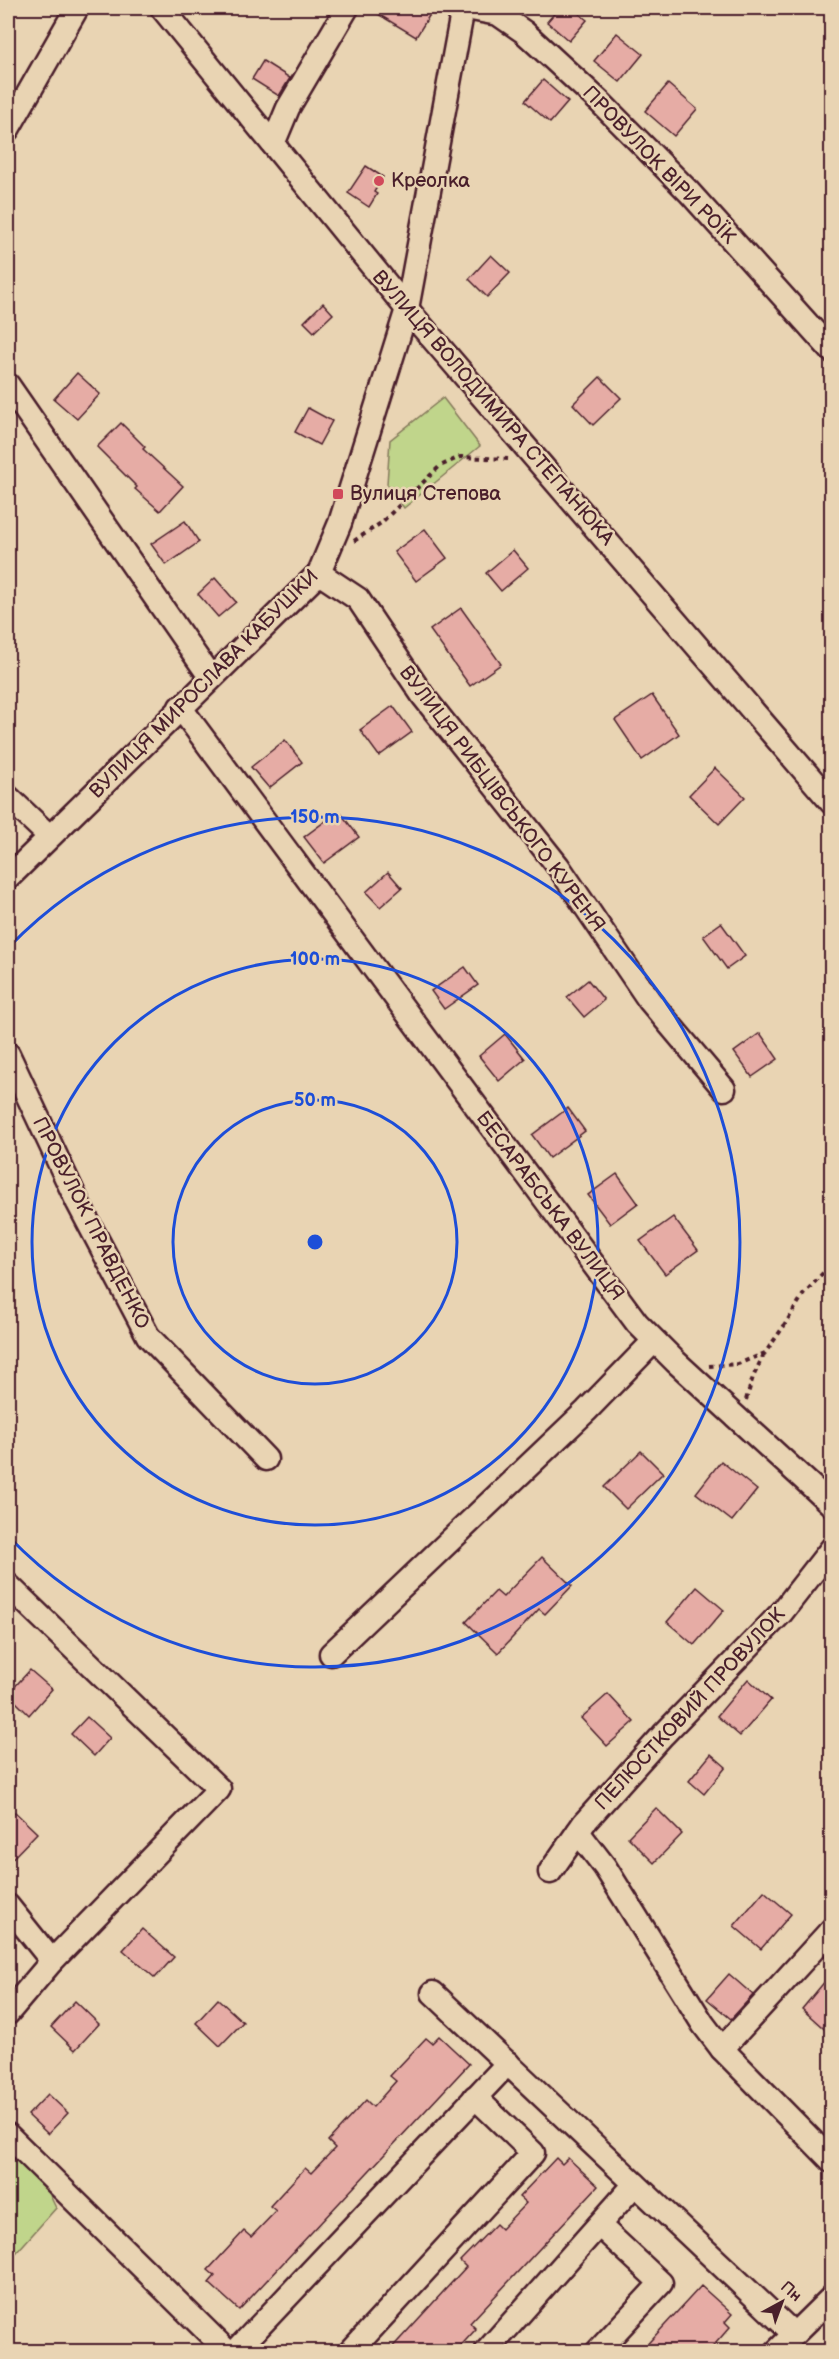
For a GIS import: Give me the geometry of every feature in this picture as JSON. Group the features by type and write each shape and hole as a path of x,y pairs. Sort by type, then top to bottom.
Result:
{"street":[{"path":"8,129 77,8"},
{"name":"ВУЛИЦЯ ВОЛОДИМИРА СТЕПАНЮКА","path":"162,8 407,309 831,803"},
{"path":"273,144 288,108 347,8"},
{"name":"ВУЛИЦЯ МИРОСЛАВА КАБУШКИ","path":"8,878 319,573 340,523 407,309 464,8"},
{"name":"ПРОВУЛОК ВІРИ РОЇК","path":"464,8 498,14 516,26 600,102 688,192 831,351"},
{"path":"8,385 211,678"},
{"name":"ВУЛИЦЯ РИБЦІВСЬКОГО КУРЕНЯ","path":"319,573 358,599 423,696 558,866 649,1000 724,1089"},
{"name":"БЕСАРАБСЬКА ВУЛИЦЯ","path":"180,707 637,1323 831,1505"},
{"path":"8,797 49,836"},
{"name":"ПРОВУЛОК ПРАВДЕНКО","path":"8,1054 78,1203 148,1336 266,1459"},
{"path":"331,1654 586,1411 654,1341"},
{"name":"ПЕЛЮСТКОВИЙ ПРОВУЛОК","path":"549,1872 578,1832 663,1735 782,1612 831,1548"},
{"path":"8,1585 219,1789 52,1961 8,2013"},
{"path":"578,1832 605,1866 722,2049 831,2161"},
{"path":"8,1906 52,1961"},
{"path":"722,2049 831,1929"},
{"path":"434,1993 794,2334"},
{"path":"235,2352 508,2063"},
{"path":"350,2352 533,2153 475,2097"},
{"path":"8,2135 228,2352"},
{"path":"486,2352 635,2184"},
{"path":"597,2352 661,2283 599,2225"},
{"path":"776,2352 831,2297"}],"path":[{"path":"353,542 381,523 440,466 460,457 537,460"},
{"path":"749,1429 745,1401 753,1377 765,1353 802,1295 831,1263"},
{"path":"684,1368 738,1364 765,1353"}],"green space":[{"path":"443,398 480,446 404,508 387,484 390,440"},
{"path":"8,2144 40,2174 56,2208 8,2262"}],"building":[{"path":"368,8 434,8 416,37"},
{"path":"559,8 572,8 587,20 569,41 547,22"},
{"path":"617,33 643,54 620,82 594,61"},
{"path":"263,61 290,78 279,96 252,79"},
{"path":"543,80 568,102 550,123 525,101"},
{"path":"668,84 697,109 674,136 645,111"},
{"path":"366,166 383,177 374,192 377,194 369,207 348,193"},
{"path":"491,255 510,273 487,297 469,279"},
{"path":"323,303 333,314 314,332 304,322"},
{"path":"77,373 100,394 77,419 54,399"},
{"path":"600,377 621,398 593,425 573,404"},
{"path":"308,408 332,421 319,445 295,432"},
{"path":"121,423 145,447 143,449 183,486 160,511 135,489 137,487 97,447"},
{"path":"185,521 199,542 166,565 151,544"},
{"path":"425,529 447,558 416,581 394,552"},
{"path":"513,550 528,568 501,591 486,573"},
{"path":"215,578 236,602 218,617 198,594"},
{"path":"461,608 501,664 470,686 430,630"},
{"path":"652,695 679,734 642,760 615,720"},
{"path":"393,706 412,732 379,756 360,730"},
{"path":"285,740 302,762 269,788 251,767"},
{"path":"715,768 745,797 719,824 689,795"},
{"path":"339,811 359,837 324,863 304,837"},
{"path":"388,872 402,888 380,907 366,892"},
{"path":"721,923 745,956 727,969 703,936"},
{"path":"465,967 478,985 444,1009 431,991"},
{"path":"588,980 604,1000 584,1017 567,997"},
{"path":"760,1033 778,1059 752,1077 734,1052"},
{"path":"505,1034 525,1059 499,1081 479,1056"},
{"path":"568,1108 585,1131 549,1158 532,1135"},
{"path":"617,1174 638,1203 610,1224 588,1195"},
{"path":"673,1217 698,1250 665,1274 640,1241"},
{"path":"641,1451 663,1473 626,1509 604,1487"},
{"path":"721,1461 757,1490 732,1521 696,1493"},
{"path":"542,1557 572,1586 545,1614 539,1609 498,1653 466,1622 496,1591 503,1597"},
{"path":"697,1587 724,1610 694,1645 667,1622"},
{"path":"30,1670 52,1689 29,1715 8,1694"},
{"path":"748,1679 771,1700 740,1736 717,1716"},
{"path":"608,1694 634,1722 607,1746 581,1718"},
{"path":"87,1717 110,1738 94,1756 71,1734"},
{"path":"711,1754 726,1767 704,1794 689,1781"},
{"path":"656,1808 682,1834 654,1863 628,1837"},
{"path":"15,1812 37,1833 8,1863 8,1819"},
{"path":"764,1891 791,1914 761,1949 734,1926"},
{"path":"142,1929 174,1957 155,1978 123,1950"},
{"path":"729,1974 753,1995 731,2019 707,1999"},
{"path":"831,1974 831,2035 802,2009"},
{"path":"218,1999 243,2022 220,2046 196,2023"},
{"path":"75,2001 99,2024 75,2050 51,2027"},
{"path":"439,2036 469,2064 239,2310 209,2283 215,2276 208,2270 244,2231 251,2237 276,2211 270,2206 305,2168 311,2173 335,2148 328,2141 366,2100 373,2107 396,2081 390,2076 426,2038 432,2043"},
{"path":"48,2094 68,2113 48,2134 28,2115"},
{"path":"556,2158 562,2164 568,2158 598,2186 470,2323 476,2329 455,2352 388,2352 466,2267 460,2261 496,2224 501,2229 526,2203 519,2197"},
{"path":"701,2286 732,2314 725,2322 730,2327 708,2352 640,2352"}],"place":[{"name":"Креолка","path":"379,181"},
{"name":"Вулиця Степова","path":"338,494"}]}
